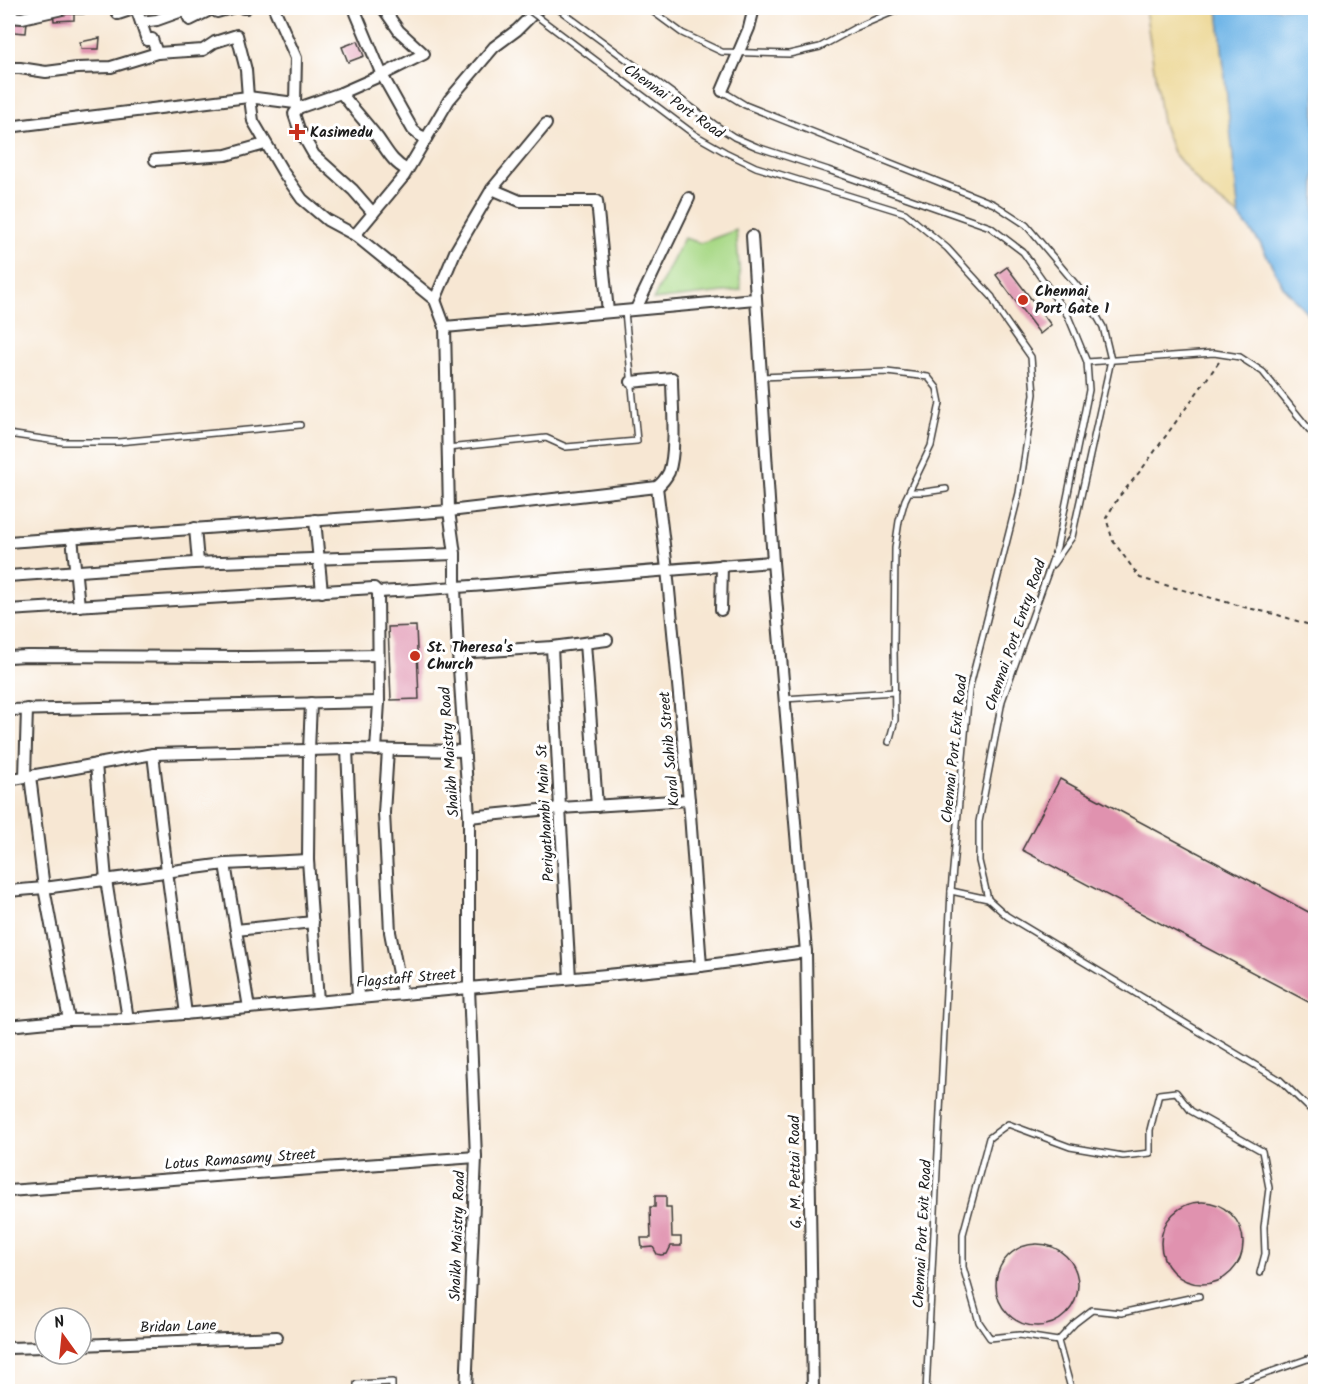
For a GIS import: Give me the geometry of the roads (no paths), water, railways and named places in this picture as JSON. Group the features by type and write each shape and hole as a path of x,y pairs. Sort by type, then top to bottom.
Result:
{"street":[{"path":"8,17 22,18 68,8 82,8"},
{"path":"115,8 118,14 136,8 147,40 152,39 158,53"},
{"path":"141,22 157,20 185,10 190,20 214,9 217,12 231,8"},
{"path":"274,8 296,58 297,106 294,114 299,129 314,155 353,190 373,213"},
{"path":"8,128 249,97 297,106 341,93 424,54 399,31 383,8"},
{"path":"722,91 754,8"},
{"path":"355,235 407,170 448,100 494,47 538,12"},
{"path":"356,13 382,75 413,130 426,138"},
{"path":"8,69 20,68 46,72 111,67 158,53 203,50 215,42 237,35 246,70 253,121 302,199 327,220 355,235 435,300 455,252 492,189 546,124"},
{"path":"341,93 379,139 393,160 407,170"},
{"path":"155,160 226,154 266,144"},
{"path":"492,189 520,201 597,201 608,312"},
{"path":"630,310 689,198"},
{"name":"G. M. Pettai Road","path":"752,236 772,562 806,952 813,1392"},
{"path":"445,327 755,299"},
{"name":"Shaikh Maistry Road","path":"435,300 445,327 448,511 455,554 458,653 469,817 469,988 476,1157 466,1392"},
{"path":"8,542 448,511 657,487 665,480 673,455 672,378 631,382"},
{"name":"Koral Sahib Street","path":"657,487 689,800 701,966"},
{"path":"315,520 322,592"},
{"path":"195,528 198,562"},
{"path":"72,537 79,606"},
{"path":"8,576 198,562 455,554"},
{"path":"8,610 374,588 378,592 455,588 772,562"},
{"path":"721,610 722,565"},
{"path":"376,750 379,702 378,592"},
{"path":"458,653 552,647 607,640"},
{"path":"585,643 597,806"},
{"name":"Periyathambi Main St","path":"552,647 570,978"},
{"path":"8,657 378,655"},
{"path":"8,710 379,702"},
{"path":"311,703 308,860 318,1001"},
{"path":"27,710 28,776 44,888 69,1020"},
{"path":"8,780 153,754 347,749 464,751"},
{"path":"347,749 358,998"},
{"path":"388,750 384,813 390,932 402,994"},
{"path":"153,754 186,1014"},
{"path":"96,764 106,880 128,1019"},
{"path":"469,817 560,808 689,800"},
{"path":"8,891 225,864 308,860"},
{"path":"225,864 249,1008"},
{"path":"236,930 313,922"},
{"name":"Flagstaff Street","path":"8,1026 69,1020 128,1019 469,988 701,966 806,952"},
{"name":"Lotus Ramasamy Street","path":"8,1191 476,1157"},
{"name":"Bridan Lane","path":"93,1345 277,1337"},
{"path":"8,1348 33,1347"}],"lane":[{"name":"Chennai Port Road","path":"525,8 538,12 695,135 756,167 823,187"},
{"name":"Chennai Port Road","path":"556,8 734,137 757,147 828,170"},
{"path":"648,8 682,33 722,52 789,54 820,47 855,28 902,8"},
{"path":"722,91 745,105 994,204 1026,225 1084,294 1102,327 1111,360 1072,537 1049,570"},
{"name":"Chennai Port Entry Road","path":"828,170 990,227 1023,252 1068,316 1087,362 1089,390 1057,547 1002,701 979,822 979,861 988,899"},
{"name":"Chennai Port Exit Road","path":"823,187 905,213 947,248 992,297 1000,313 1031,357 1034,394 1019,493 969,690 951,891 926,1392"},
{"path":"447,448 546,438 566,447 637,441 631,382 630,310"},
{"path":"1087,362 1214,353 1240,357 1263,372 1316,438"},
{"path":"761,377 886,372 928,377 937,388 940,403 931,446 905,500 895,548 895,720 889,742"},
{"path":"8,434 63,442 118,442 300,425"},
{"path":"910,492 945,489"},
{"path":"784,699 895,692"},
{"path":"951,891 988,899 1007,916 1280,1080 1316,1117"},
{"path":"1058,1341 1019,1335 990,1338 979,1322 963,1267 963,1234 989,1138 1008,1124 1070,1148 1123,1156 1150,1153 1150,1130 1159,1094 1176,1092 1191,1111 1262,1151 1269,1188 1264,1227 1265,1254 1260,1273"},
{"path":"1058,1341 1075,1323 1092,1310 1120,1313 1199,1296"},
{"path":"1058,1341 1072,1392"},
{"path":"1214,1392 1316,1356"},
{"path":"357,1392 357,1384 392,1382 392,1392"}],"water":[{"path":"1218,8 1315,8 1315,321 1284,288 1260,243 1239,216"}],"place":[{"name":"Kasimedu","path":"297,132"},
{"name":"Chennai Port Gate 1","path":"1023,300"},
{"name":"St. Theresa's Church","path":"415,656"}]}
